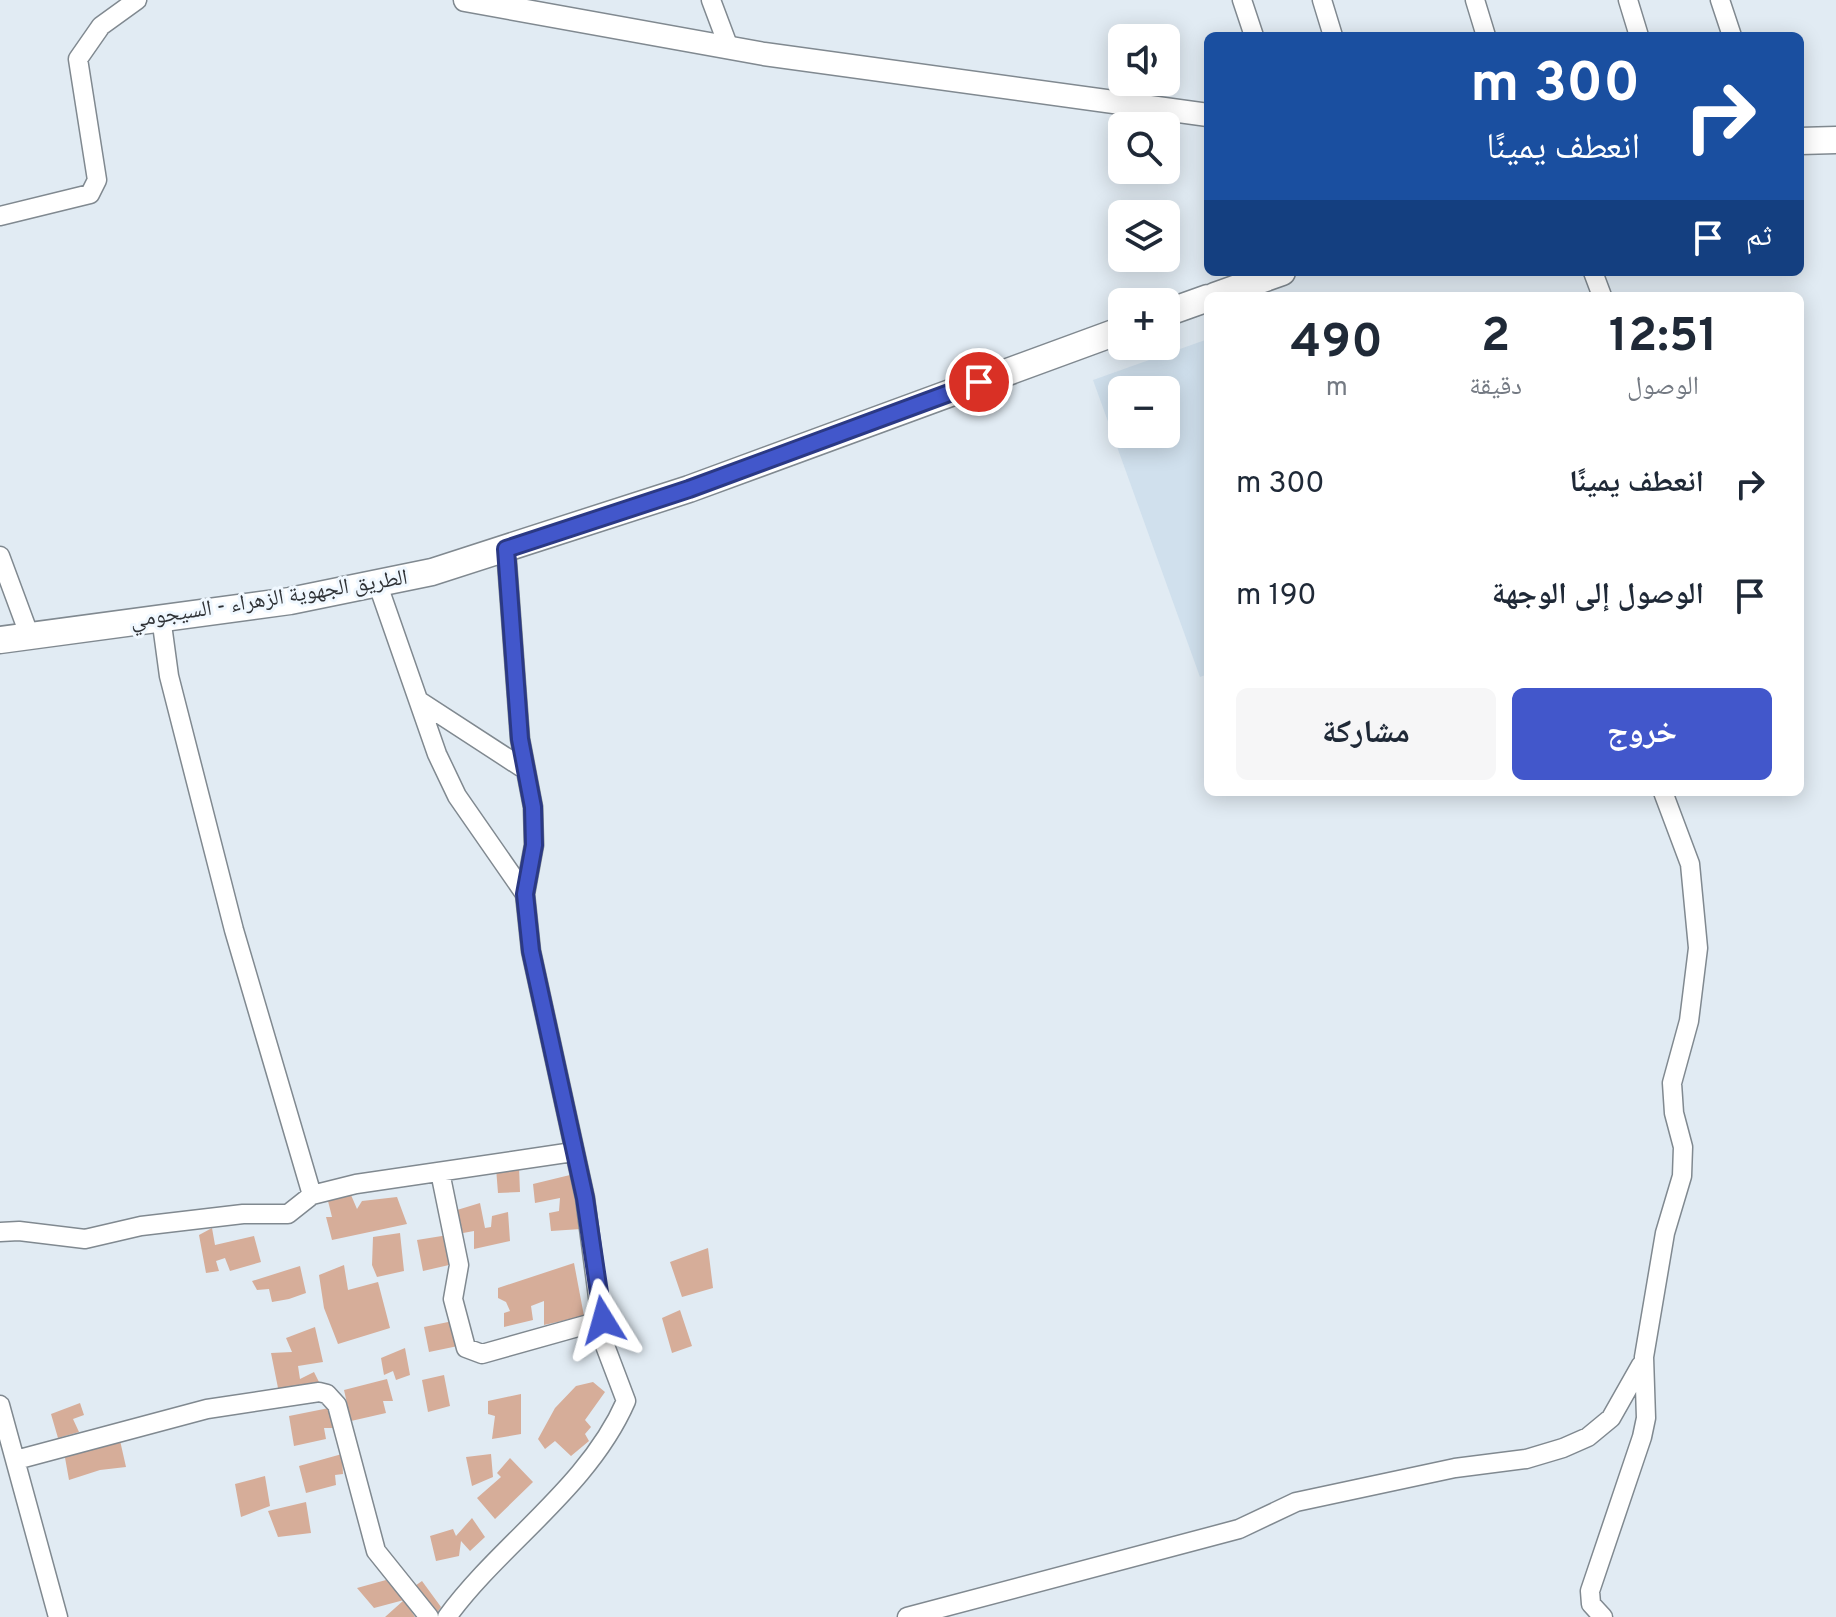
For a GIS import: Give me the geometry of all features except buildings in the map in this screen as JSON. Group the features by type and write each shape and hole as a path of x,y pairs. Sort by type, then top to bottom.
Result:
{"main road":[{"path":"1804,141 1836,140"},
{"path":"1226,292 1271,276"},
{"path":"1180,308 1204,299"},
{"name":"الطريق الجهوية الزهراء - السيجومي","path":"0,640 290,601 378,585 506,549 689,489 1108,335"}],"street":[{"path":"0,216 90,194 95,190 97,180 78,59 101,26 137,0"},
{"path":"465,0 729,48 1204,114"},
{"path":"711,0 729,48"},
{"path":"1242,0 1253,32"},
{"path":"1322,0 1332,32"},
{"path":"1475,0 1485,32"},
{"path":"1628,0 1638,32"},
{"path":"1720,0 1731,32"},
{"path":"447,1617 546,1511 618,1417 626,1401 604,1343 585,1198 531,951 525,894 534,845 533,807 524,769 519,698 508,621 506,549"},
{"path":"0,556 30,637"},
{"path":"378,585 437,754 457,796 525,894"},
{"path":"161,617 169,676 234,930 312,1195"},
{"path":"421,702 524,769"},
{"path":"907,1617 1239,1529 1296,1502 1455,1468 1526,1459 1588,1437 1611,1418 1637,1378 1644,1357 1665,1233 1682,1176 1683,1147 1674,1113 1672,1083 1689,1021 1698,948 1690,864 1664,796"},
{"path":"0,1232 93,1239 141,1226 243,1214 288,1214 312,1195 356,1184 573,1152"},
{"path":"440,1172 459,1265 453,1299 466,1348 471,1353 482,1354 603,1320"},
{"path":"1603,1617 1591,1604 1590,1591 1642,1437 1646,1418 1644,1357"},
{"path":"16,1460 207,1409 319,1392 327,1394 337,1405 376,1551 429,1617"},
{"path":"0,1405 58,1617"}],"shaded area":[{"path":"1204,340 1204,676 1200,677 1117,448 1180,448 1180,376 1108,376 1108,422 1093,380 1149,360 1180,360 1180,349"}],"route":[{"path":"603,1320 585,1198 531,951 525,894 534,845 533,807 520,739 519,698 508,621 506,549 689,489 979,382"}]}
